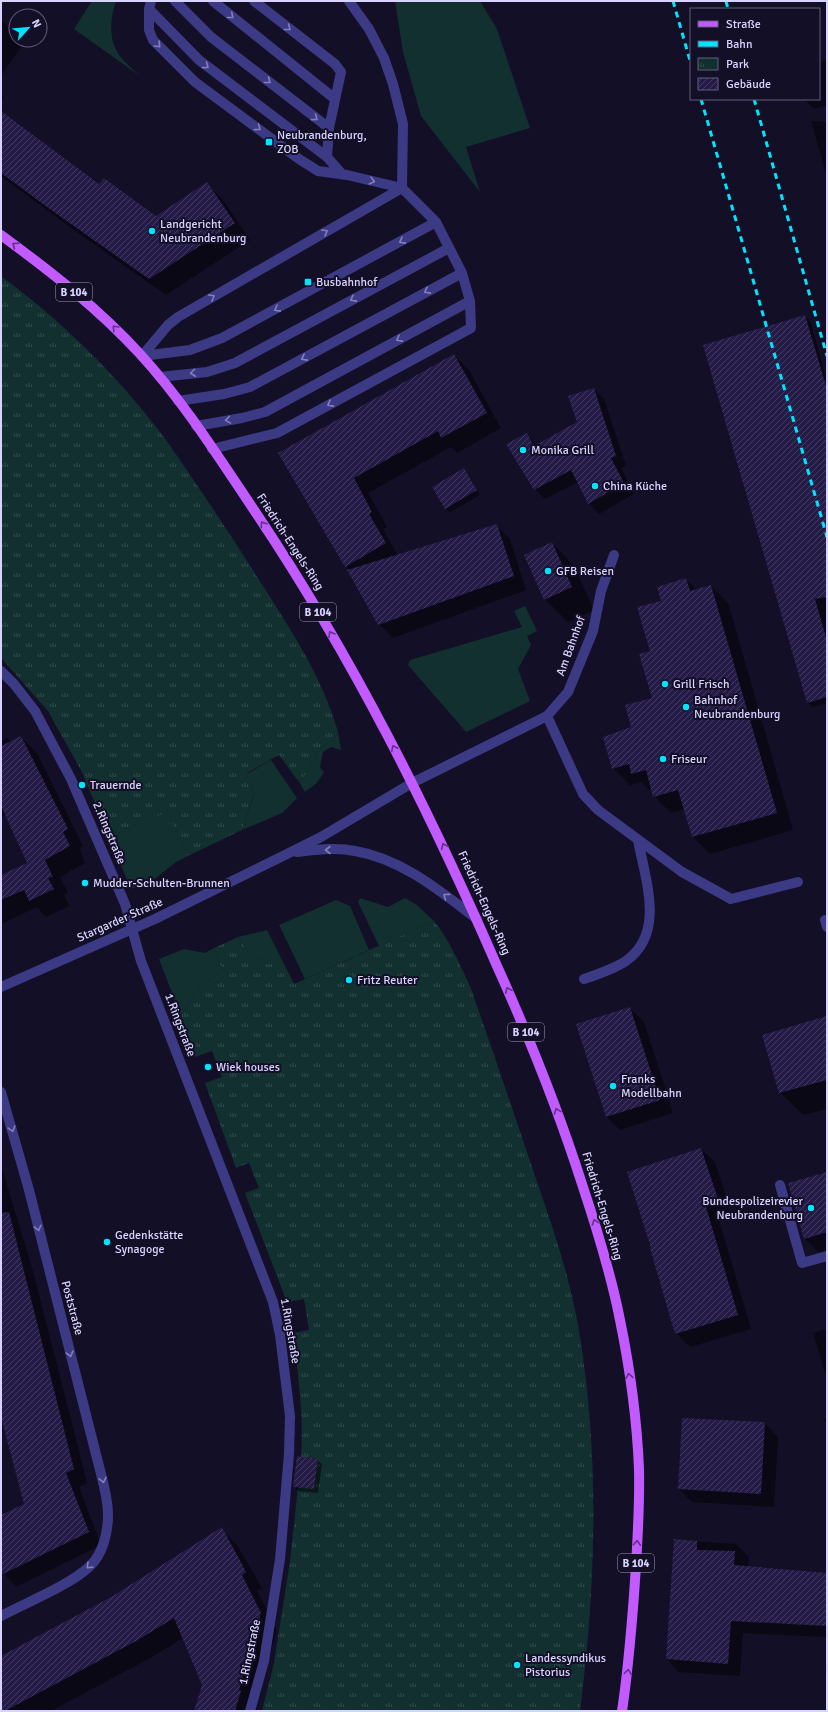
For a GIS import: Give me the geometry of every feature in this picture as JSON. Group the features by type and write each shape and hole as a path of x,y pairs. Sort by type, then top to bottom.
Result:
{"main road":[{"name":"Friedrich-Engels-Ring","path":"1,235 40,264 109,322 142,356 196,426 272,538 313,602 373,705 436,829 477,919 539,1064 570,1148 602,1245 620,1320 635,1414 639,1470 638,1526 629,1668 622,1711"}],"street":[{"path":"175,1 212,37 329,128"},
{"path":"213,1 335,99"},
{"path":"254,1 335,64 341,72 329,128 326,157"},
{"path":"349,1 369,29 384,58 393,84 403,124 402,188"},
{"path":"150,5 199,60 326,157 342,174"},
{"path":"150,5 149,30 153,40 195,82 312,167 318,171 342,174 402,188 436,222 462,273 470,301 471,328 277,433 212,449"},
{"path":"142,356 168,325 178,317 402,188"},
{"path":"142,356 190,350 222,338 436,222"},
{"path":"160,378 207,372 235,363 449,248"},
{"path":"178,401 224,394 250,386 462,273"},
{"path":"196,426 242,418 265,412 470,301"},
{"name":"Am Bahnhof","path":"412,783 547,716 568,692 593,631 601,591 614,555"},
{"name":"2.Ringstraße","path":"1,671 14,684 35,711 71,779 125,904 132,930"},
{"path":"547,716 583,794 598,810 682,872 731,899 798,882"},
{"name":"Stargarder Straße","path":"1,987 132,930 291,852 321,837 412,783"},
{"path":"584,979 611,969 627,960 639,948 646,936 650,921 650,905 638,840"},
{"name":"Stargarder Straße","path":"291,852 326,849 355,851 390,861 437,889 477,919"},
{"name":"1.Ringstraße","path":"132,930 141,961 273,1302 280,1335 290,1416 289,1454 280,1559 264,1661 250,1711"},
{"name":"Poststraße","path":"1,1092 29,1190 100,1470 106,1496 108,1515 106,1532 101,1550 90,1566 70,1580 1,1616"},
{"path":"780,1185 802,1263 827,1256"}],"green space":[{"path":"92,1 116,1 111,22 113,43 122,59 140,76 74,29"},
{"path":"395,1 480,1 497,29 530,128 466,147 480,192 421,116 403,52"},
{"path":"1,276 64,327 121,385 164,437 268,593 303,650 323,690 338,732 333,739 320,749 307,772 299,782 279,755 247,773 254,793 242,830 188,856 167,812 109,837 83,774 48,711 1,658"},
{"path":"525,606 537,631 527,636 531,645 518,669 530,701 466,732 408,665 410,660 522,627 514,611"},
{"path":"338,732 341,750 331,747 323,752 320,767 324,772 316,784 305,792 299,782 307,772 320,749 333,739"},
{"path":"271,760 297,798 282,813 242,830 254,794 247,774"},
{"path":"167,811 188,856 176,862 152,881 131,889 109,837"},
{"path":"360,898 388,907 405,898 417,905 434,921 379,946 358,902"},
{"path":"336,900 350,906 369,950 305,979 279,925"},
{"path":"434,921 450,944 470,986 554,1232 566,1271 579,1331 586,1378 593,1473 590,1616 580,1711 262,1711 274,1663 290,1561 298,1487 314,1489 318,1459 301,1457 302,1426 299,1379 293,1333 309,1330 304,1299 287,1302 245,1193 259,1188 249,1163 236,1168 205,1083 222,1077 212,1051 195,1057 181,1016 198,989 222,970 214,948 238,937 250,954 267,964 284,964 294,984"},
{"path":"267,930 284,964 267,964 250,954 238,937"},
{"path":"214,948 222,970 198,989 181,1016 159,959 184,949 205,953"}],"building":[{"name":"Landgericht Neubrandenburg","path":"1,111 99,184 104,178 156,216 207,182 235,223 149,279 1,173"},
{"path":"805,315 827,389 827,597 815,599 827,641 827,697 807,703 703,345"},
{"path":"454,354 487,413 441,438 438,431 354,478 372,512 369,514 386,543 345,567 278,453"},
{"path":"594,388 616,456 611,458 624,483 588,504 571,470 534,490 506,444 527,433 534,446 577,422 568,396"},
{"path":"464,468 477,490 445,509 432,487"},
{"path":"497,524 514,576 378,625 347,570"},
{"name":"GFB Reisen","path":"552,542 572,587 544,600 524,555"},
{"name":"Bahnhof Neubrandenburg","path":"686,578 690,591 711,585 777,813 692,837 678,790 653,797 646,770 631,774 629,764 612,769 603,737 631,727 625,705 652,698 639,654 650,651 637,607 661,601 657,587"},
{"path":"21,736 68,829 63,832 70,846 45,860 53,877 48,878 54,889 29,901 24,890 1,900 1,875 27,863 1,806 1,746"},
{"path":"630,1007 660,1100 606,1117 576,1024"},
{"path":"827,1016 827,1080 779,1093 762,1035"},
{"path":"701,1148 719,1202 706,1207 738,1315 675,1334 651,1248 627,1172"},
{"name":"Bundespolizeirevier Neubrandenburg","path":"827,1172 827,1232 804,1239 788,1183"},
{"path":"9,1212 74,1469 66,1473 89,1532 1,1575 1,1515 24,1504 1,1417 1,1213"},
{"path":"682,1418 765,1422 761,1494 678,1489"},
{"path":"297,1456 318,1459 314,1489 293,1487"},
{"path":"222,1527 246,1572 242,1575 261,1613 239,1690 241,1691 235,1711 194,1711 202,1685 174,1618 136,1641 5,1711 1,1711 1,1656 111,1597"},
{"path":"674,1539 697,1541 697,1550 735,1551 734,1565 827,1573 827,1626 731,1621 728,1664 666,1659"}],"railway":[{"path":"673,1 690,60"},
{"path":"726,1 728,8"},
{"path":"701,100 827,537"},
{"path":"754,100 827,356"}],"place":[{"name":"Neubrandenburg, ZOB","path":"269,142"},
{"name":"Landgericht Neubrandenburg","path":"152,231"},
{"name":"Busbahnhof","path":"308,282"},
{"name":"Monika Grill","path":"523,450"},
{"name":"China Küche","path":"595,486"},
{"name":"GFB Reisen","path":"548,571"},
{"name":"Grill Frisch","path":"665,684"},
{"name":"Bahnhof Neubrandenburg","path":"686,707"},
{"name":"Friseur","path":"663,759"},
{"name":"Trauernde","path":"82,785"},
{"name":"Mudder-Schulten-Brunnen","path":"85,883"},
{"name":"Fritz Reuter","path":"349,980"},
{"name":"Wiek houses","path":"208,1067"},
{"name":"Franks Modellbahn","path":"613,1086"},
{"name":"Bundespolizeirevier Neubrandenburg","path":"811,1208"},
{"name":"Gedenkstätte Synagoge","path":"107,1242"},
{"name":"Landessyndikus Pistorius","path":"517,1665"}]}
